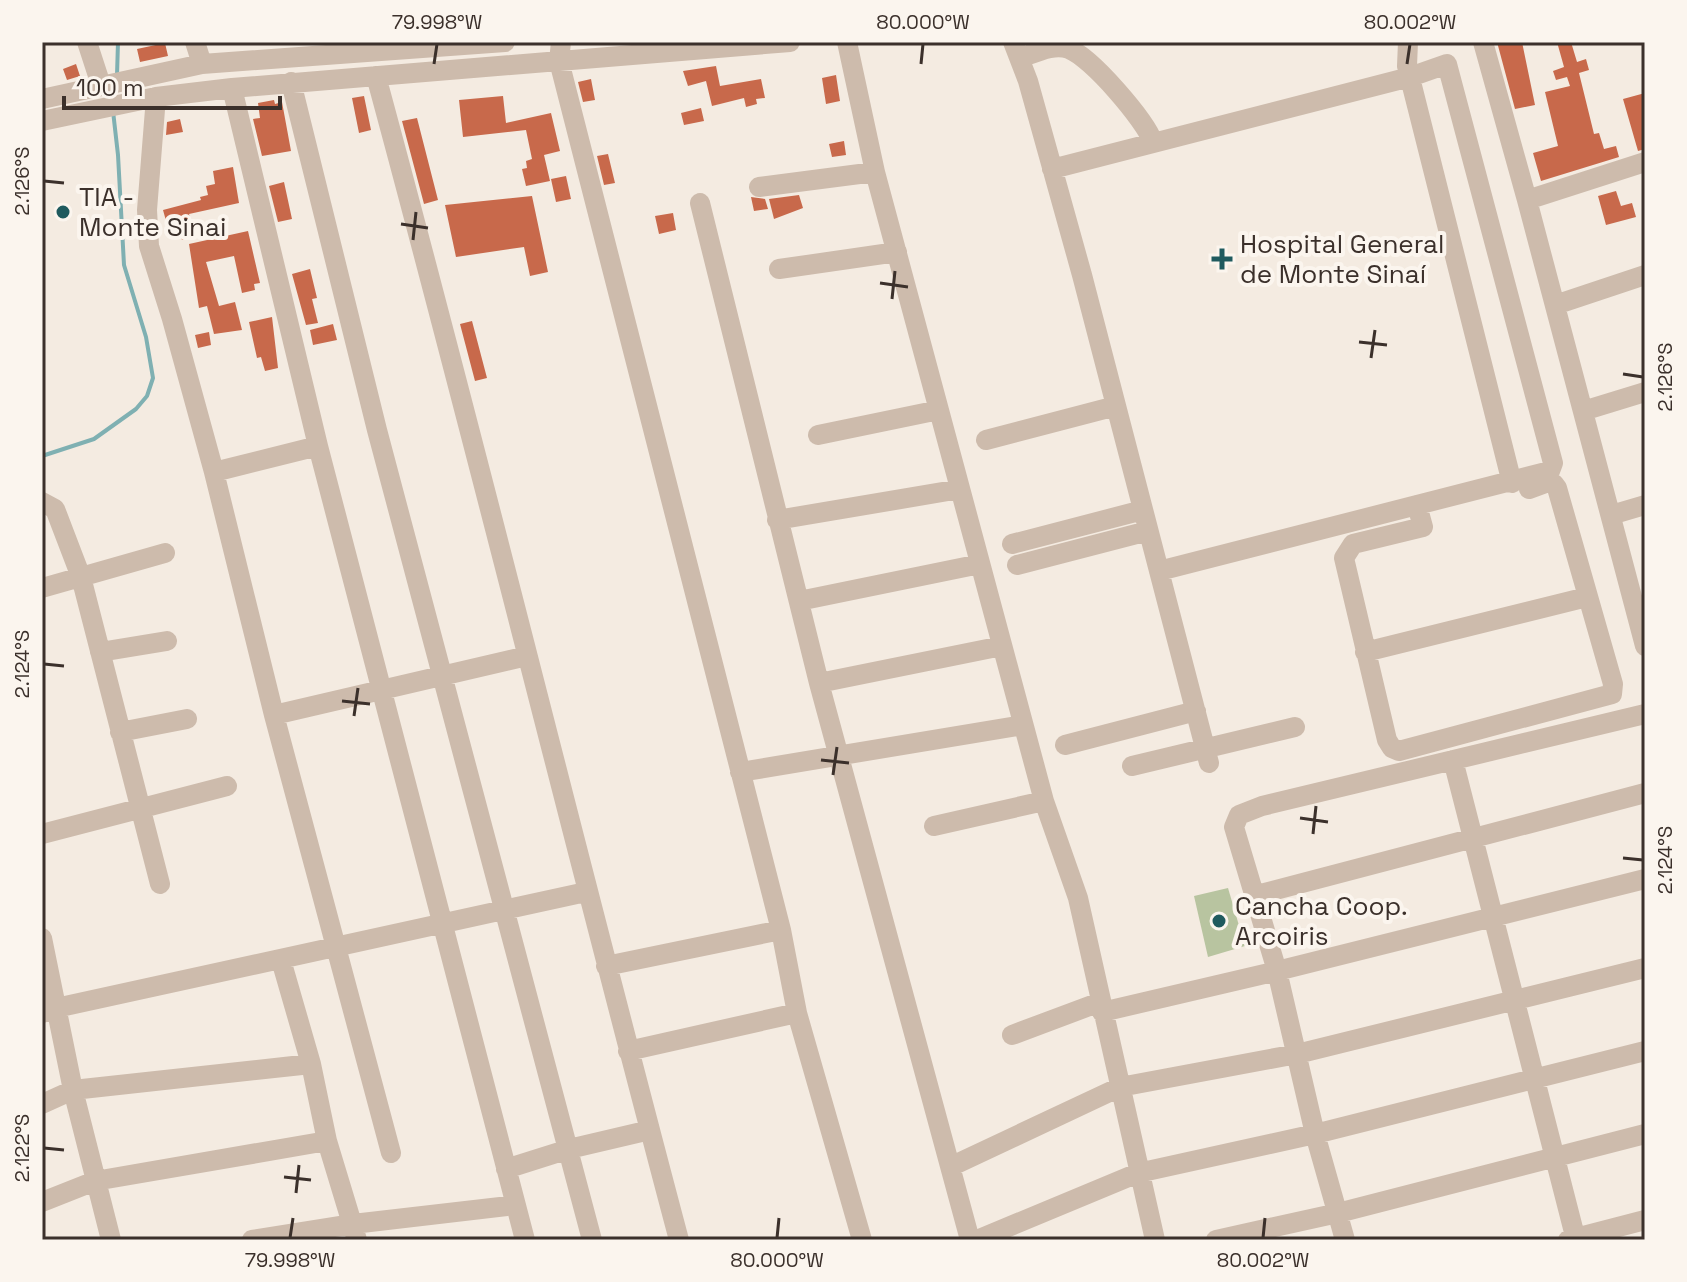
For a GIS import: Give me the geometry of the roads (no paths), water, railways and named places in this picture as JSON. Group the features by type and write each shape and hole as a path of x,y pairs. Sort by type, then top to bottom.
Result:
{"street":[{"path":"87,42 105,84"},
{"path":"195,42 202,64"},
{"path":"42,99 202,64 250,59 288,49 340,42"},
{"path":"288,49 505,42"},
{"path":"42,121 150,98 376,76 560,52 790,42"},
{"path":"847,42 875,172 1023,725 1044,801 1078,898 1155,1240"},
{"path":"1391,42 1409,71"},
{"path":"1408,42 1409,71 1512,483"},
{"path":"1483,42 1641,617 1645,646"},
{"path":"1153,142 1148,128 1074,46 1016,50 1052,169 1207,756"},
{"path":"560,52 781,930 797,1013 862,1240"},
{"path":"1052,169 1409,71 1447,64 1553,463 1550,471 1544,474 1419,512"},
{"path":"376,76 463,397 586,892 679,1240"},
{"path":"291,82 377,430 592,1240"},
{"path":"232,88 318,446 525,1240"},
{"path":"150,98 149,246 214,472 274,715 391,1153"},
{"path":"1527,200 1645,162"},
{"path":"759,187 875,172"},
{"path":"700,203 838,756 970,1240"},
{"path":"779,269 897,252"},
{"path":"1555,305 1645,275"},
{"path":"1583,411 1645,392"},
{"path":"986,440 1116,406"},
{"path":"818,435 939,410"},
{"path":"214,472 318,446"},
{"path":"1159,571 1419,512 1513,494 1548,482 1554,484 1613,684 1612,694 1399,751 1392,748 1387,740 1366,657 1344,558 1353,544 1423,527 1419,512"},
{"path":"777,520 960,489"},
{"path":"42,502 55,509 81,577 160,884"},
{"path":"1611,515 1645,505"},
{"path":"1012,544 1143,510"},
{"path":"1017,565 1148,531"},
{"path":"42,588 165,553"},
{"path":"799,601 980,564"},
{"path":"1366,657 1588,602"},
{"path":"100,652 167,641"},
{"path":"819,683 1002,646"},
{"path":"274,715 527,656"},
{"path":"1065,745 1196,711"},
{"path":"1345,1240 1315,1134 1277,971 1234,827 1239,815 1262,806 1645,714"},
{"path":"120,732 187,719"},
{"path":"740,772 1023,725"},
{"path":"1132,766 1207,756 1295,727"},
{"path":"1453,760 1573,1239 1645,1220"},
{"path":"42,834 227,786"},
{"path":"1253,896 1645,793"},
{"path":"934,826 1044,801"},
{"path":"1012,1035 1101,1007 1277,971 1645,879"},
{"path":"49,1010 586,892"},
{"path":"606,966 781,930"},
{"path":"42,938 49,1010 111,1240"},
{"path":"281,960 311,1064 327,1141 355,1232"},
{"path":"952,1166 1120,1087 1297,1054 1645,968"},
{"path":"628,1051 797,1013"},
{"path":"977,1240 1138,1173 1315,1134 1645,1051"},
{"path":"42,1104 73,1090 311,1064"},
{"path":"506,1169 569,1149 650,1130"},
{"path":"1216,1240 1338,1213 1645,1134"},
{"path":"42,1202 95,1181 327,1141"},
{"path":"252,1240 355,1232 516,1205"}],"waterway":[{"path":"117,75 118,42"},
{"path":"42,456 94,439 136,409 147,396 153,378 146,337 124,265 113,111"}],"place":[{"name":"TIA - Monte Sinai","path":"63,212"},
{"name":"Hospital General de Monte Sinaí","path":"1222,259"},
{"name":"Cancha Coop. Arcoiris","path":"1219,921"}]}
